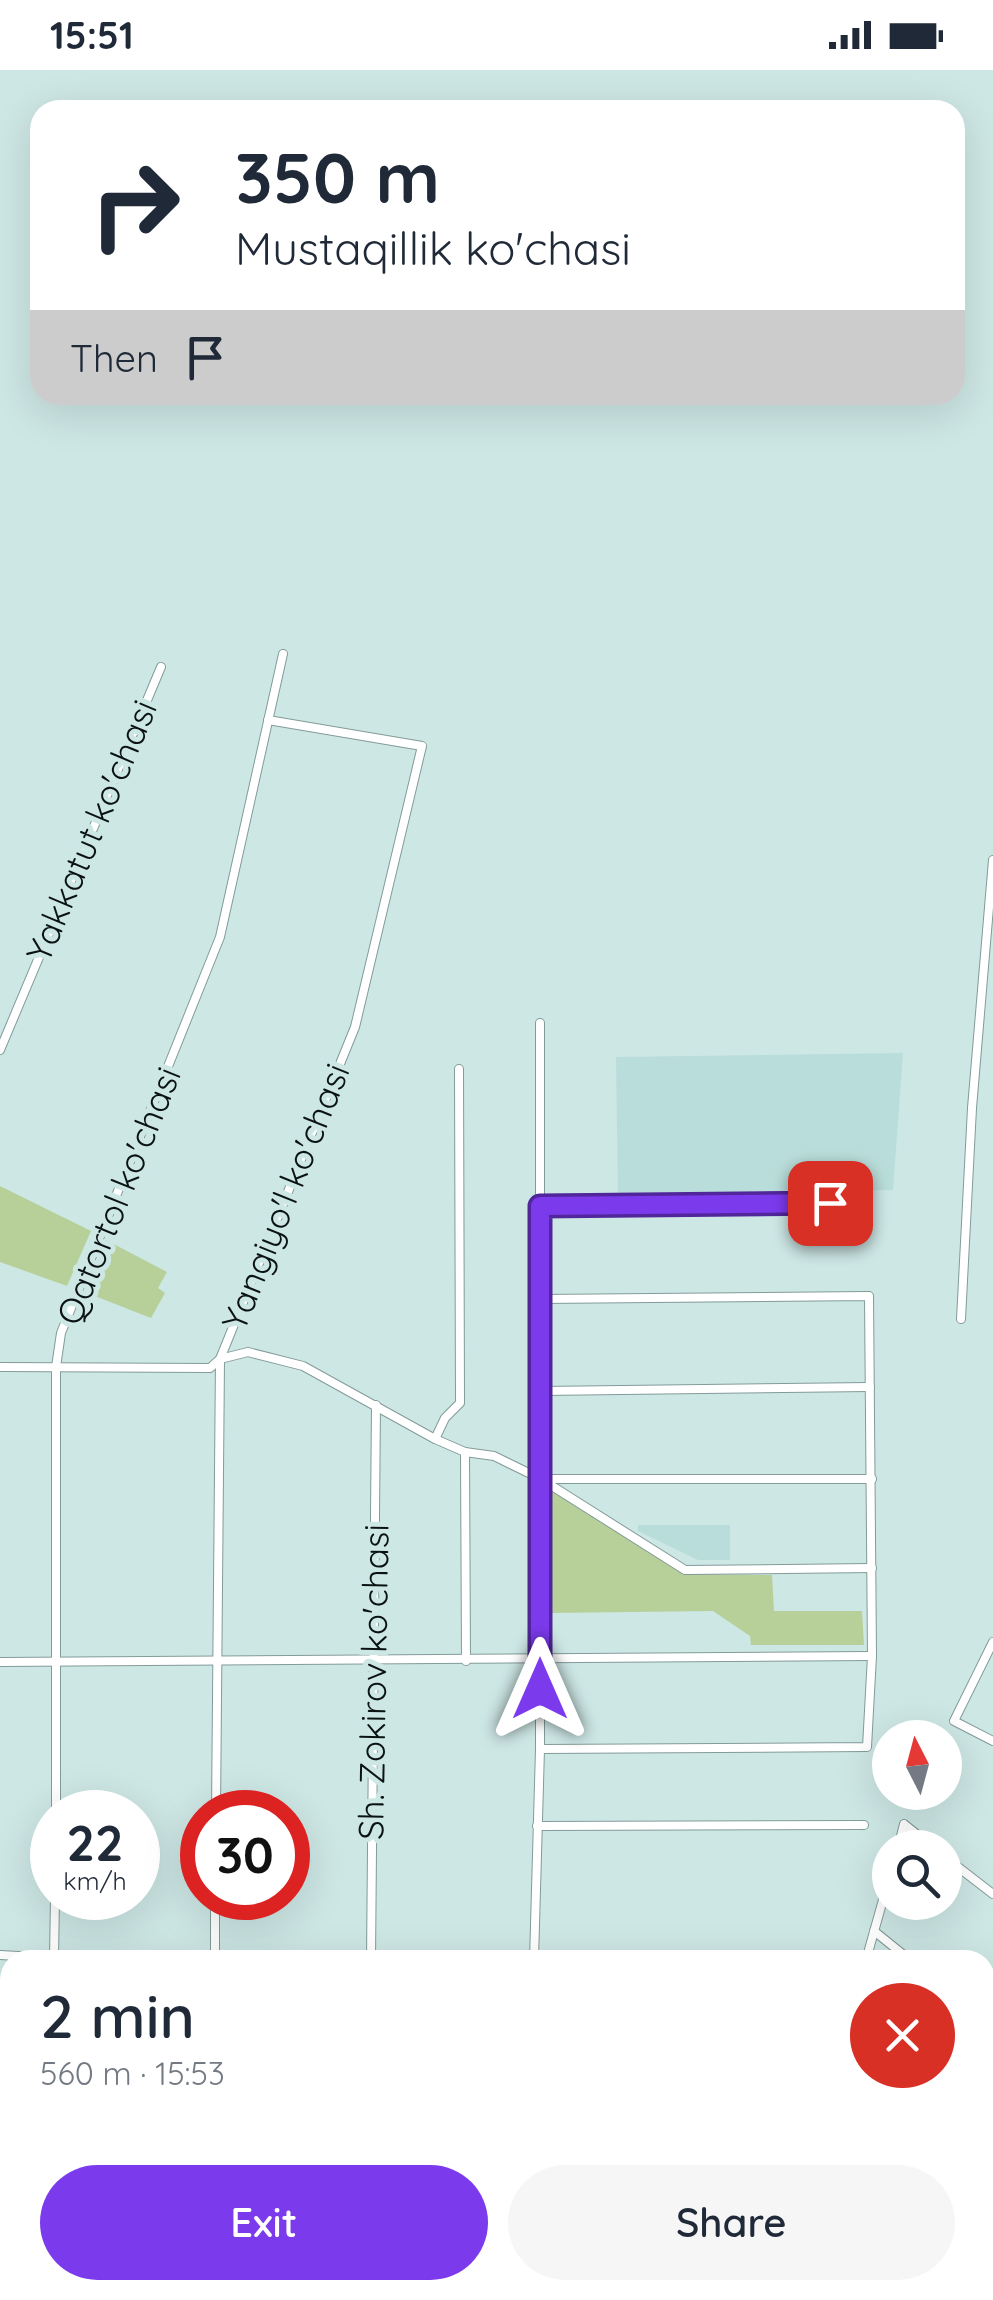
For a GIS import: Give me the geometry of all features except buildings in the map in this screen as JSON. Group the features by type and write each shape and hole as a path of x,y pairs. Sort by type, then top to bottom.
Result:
{"street":[{"name":"Qatortol ko'chasi","path":"56,1790 56,1367 61,1333 86,1262 176,1054 220,938 283,654"},
{"name":"Yakkatut ko'chasi","path":"0,1050 161,667"},
{"name":"Yangiyo'l ko'chasi","path":"216,1790 220,1359 355,1027 422,746 268,720"},
{"path":"960,1320 972,1108 993,860"},
{"path":"534,1950 540,1750 540,1023"},
{"path":"436,1439 445,1418 460,1403 459,1069"},
{"path":"540,1206 866,1202"},
{"path":"540,1750 866,1747 872,1656 869,1296 542,1299"},
{"path":"0,1367 210,1368 220,1359 248,1352 303,1366 436,1439 464,1452 494,1456 541,1479 685,1570 872,1568"},
{"path":"541,1391 870,1387"},
{"name":"Sh. Zokirov ko'chasi","path":"371,1950 376,1404"},
{"path":"464,1452 466,1660"},
{"path":"541,1479 872,1478"},
{"path":"993,1642 954,1721 993,1741"},
{"path":"0,1662 872,1656"},
{"path":"538,1826 864,1824"},
{"path":"962,1869 993,1894"},
{"path":"54,1950 55,1920"},
{"path":"215,1950 216,1920"},
{"path":"869,1950 877,1920"},
{"path":"874,1931 898,1950"}],"shaded area":[{"path":"903,1053 893,1190 618,1195 616,1057"},
{"path":"638,1525 730,1525 730,1560 698,1560 638,1531"}],"green space":[{"path":"0,1186 91,1231 67,1286 0,1262"},
{"path":"106,1240 167,1272 158,1288 165,1293 151,1318 87,1293"},
{"path":"544,1486 685,1574 772,1575 774,1611 862,1611 864,1645 751,1645 750,1636 713,1611 551,1613"}],"route":[{"path":"540,1689 540,1206 830,1203"}]}
